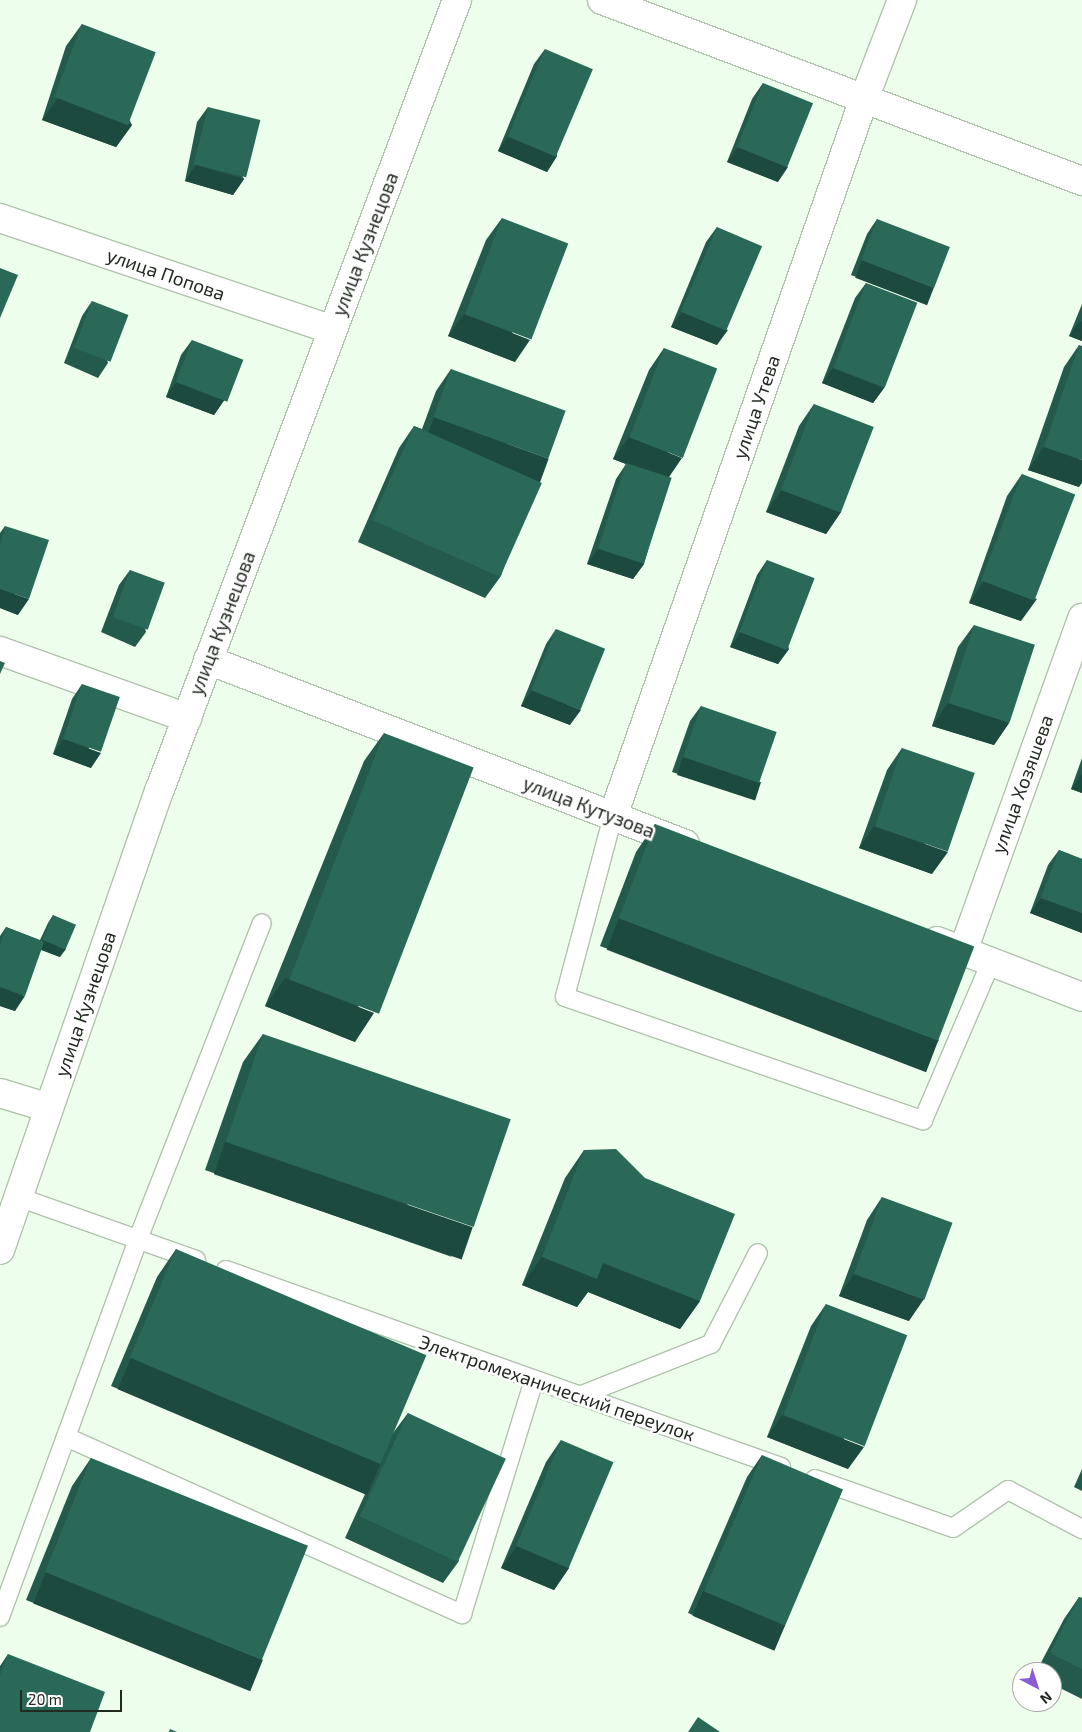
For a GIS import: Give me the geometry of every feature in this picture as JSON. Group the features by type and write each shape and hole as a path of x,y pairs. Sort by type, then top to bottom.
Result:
{"street":[{"name":"улица Кузнецова","path":"0,1250 208,660 457,0"},
{"path":"602,0 1082,181"},
{"name":"улица Утева","path":"612,816 864,99 902,0"},
{"name":"улица Попова","path":"0,218 332,330"},
{"name":"улица Хозяшева","path":"963,951 1082,618"},
{"path":"0,651 187,718"},
{"name":"улица Кутузова","path":"208,660 705,852"},
{"path":"917,933 1082,997"},
{"path":"0,1093 49,1108"}],"lane":[{"path":"612,816 565,997 923,1120 991,962"},
{"path":"0,1617 138,1239 262,923"},
{"name":"Электромеханический переулок","path":"18,1197 953,1528 1008,1490 1082,1529"},
{"path":"579,1396 712,1344 758,1253"},
{"path":"66,1437 462,1614 534,1380"}],"building":[{"path":"82,24 156,52 128,125 54,97"},
{"path":"545,49 593,69 556,157 508,136"},
{"path":"763,83 813,103 787,167 737,147"},
{"path":"208,107 260,120 246,177 194,164"},
{"path":"502,218 568,243 531,340 465,314"},
{"path":"877,219 950,247 934,288 861,260"},
{"path":"717,227 762,246 726,331 681,312"},
{"path":"0,268 18,275 0,318"},
{"path":"866,283 917,303 885,388 833,368"},
{"path":"92,301 128,315 110,362 74,348"},
{"path":"192,340 243,360 227,402 176,382"},
{"path":"1079,345 1082,346 1082,460 1044,447"},
{"path":"664,348 717,368 683,458 630,438"},
{"path":"451,369 566,411 548,459 434,417"},
{"path":"814,404 874,427 841,513 781,490"},
{"path":"414,426 542,483 500,577 372,520"},
{"path":"626,463 672,478 644,563 598,549"},
{"path":"1022,474 1075,494 1034,601 981,580"},
{"path":"5,526 49,540 29,599 0,589 0,545"},
{"path":"767,560 815,578 787,650 739,632"},
{"path":"130,570 165,583 148,630 113,617"},
{"path":"974,625 1035,645 1010,723 949,703"},
{"path":"556,629 605,649 580,710 531,690"},
{"path":"0,661 5,663 0,674"},
{"path":"82,684 120,697 101,752 63,739"},
{"path":"701,706 777,732 759,783 683,757"},
{"path":"384,733 474,767 379,1014 289,979"},
{"path":"902,748 975,773 948,852 875,826"},
{"path":"655,824 974,947 938,1041 619,918"},
{"path":"1059,850 1082,859 1082,913 1041,898"},
{"path":"53,915 76,925 65,950 42,940"},
{"path":"6,927 44,942 25,996 0,987 0,945"},
{"path":"263,1034 511,1119 474,1227 226,1142"},
{"path":"616,1149 645,1178 735,1214 700,1301 603,1263 597,1279 542,1257 584,1150"},
{"path":"882,1197 952,1223 924,1300 854,1274"},
{"path":"176,1249 426,1355 380,1464 130,1358"},
{"path":"826,1304 907,1335 865,1446 783,1415"},
{"path":"408,1413 506,1459 458,1562 360,1516"},
{"path":"561,1440 613,1462 569,1568 516,1546"},
{"path":"762,1455 843,1489 785,1626 704,1591"},
{"path":"91,1458 308,1546 262,1660 45,1572"},
{"path":"1079,1597 1082,1598 1082,1669 1050,1653"},
{"path":"8,1654 105,1692 90,1732 0,1732 0,1675"},
{"path":"698,1717 720,1732 688,1732"}]}
